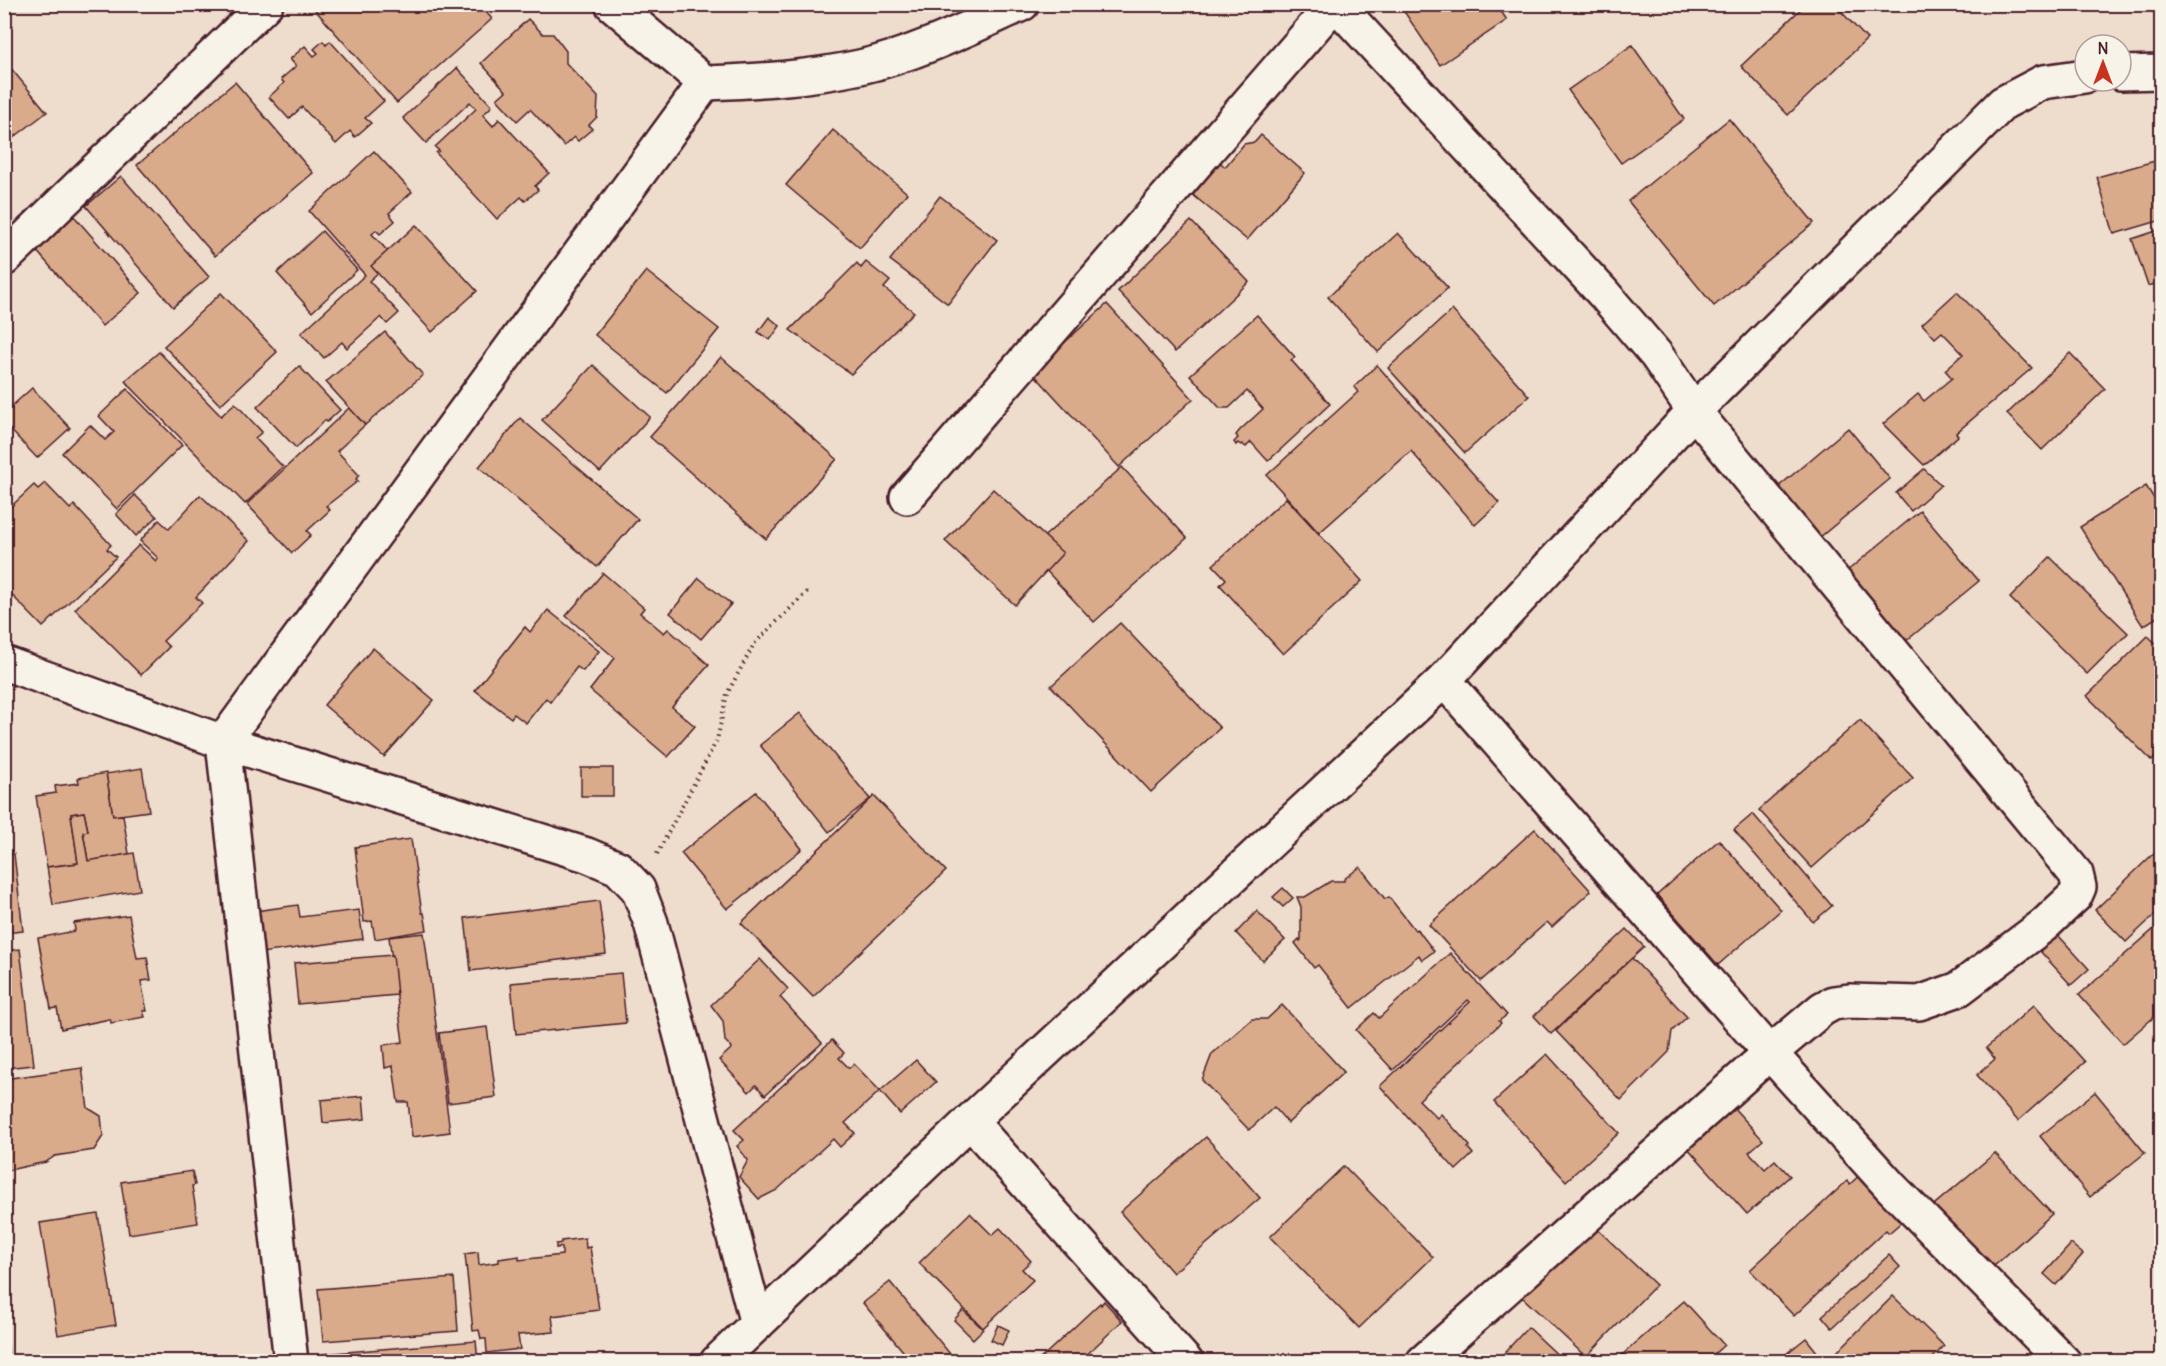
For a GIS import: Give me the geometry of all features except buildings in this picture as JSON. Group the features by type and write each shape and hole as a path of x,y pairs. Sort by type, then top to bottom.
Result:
{"street":[{"path":"4,259 266,4"},
{"path":"612,4 705,83 780,80 861,67 937,42 1022,4"},
{"path":"907,497 1335,4 1604,294 1657,356 1694,411 2076,874 2079,886 2075,896 2044,925 1959,989 1919,1003 1849,1001 1833,1004 1822,1010 1770,1053 1423,1362"},
{"path":"2133,73 2162,72"},
{"path":"717,1362 970,1121 1444,680 1694,411 2003,103 2043,82 2073,78"},
{"path":"291,1362 223,742 705,83"},
{"path":"4,663 223,742 586,855 618,868 638,889 651,923 757,1324"},
{"path":"1444,680 1770,1053 1890,1186 2064,1362"},
{"path":"970,1121 1186,1362"}],"path":[{"path":"638,889 717,740 727,694 754,644 808,590"}]}
